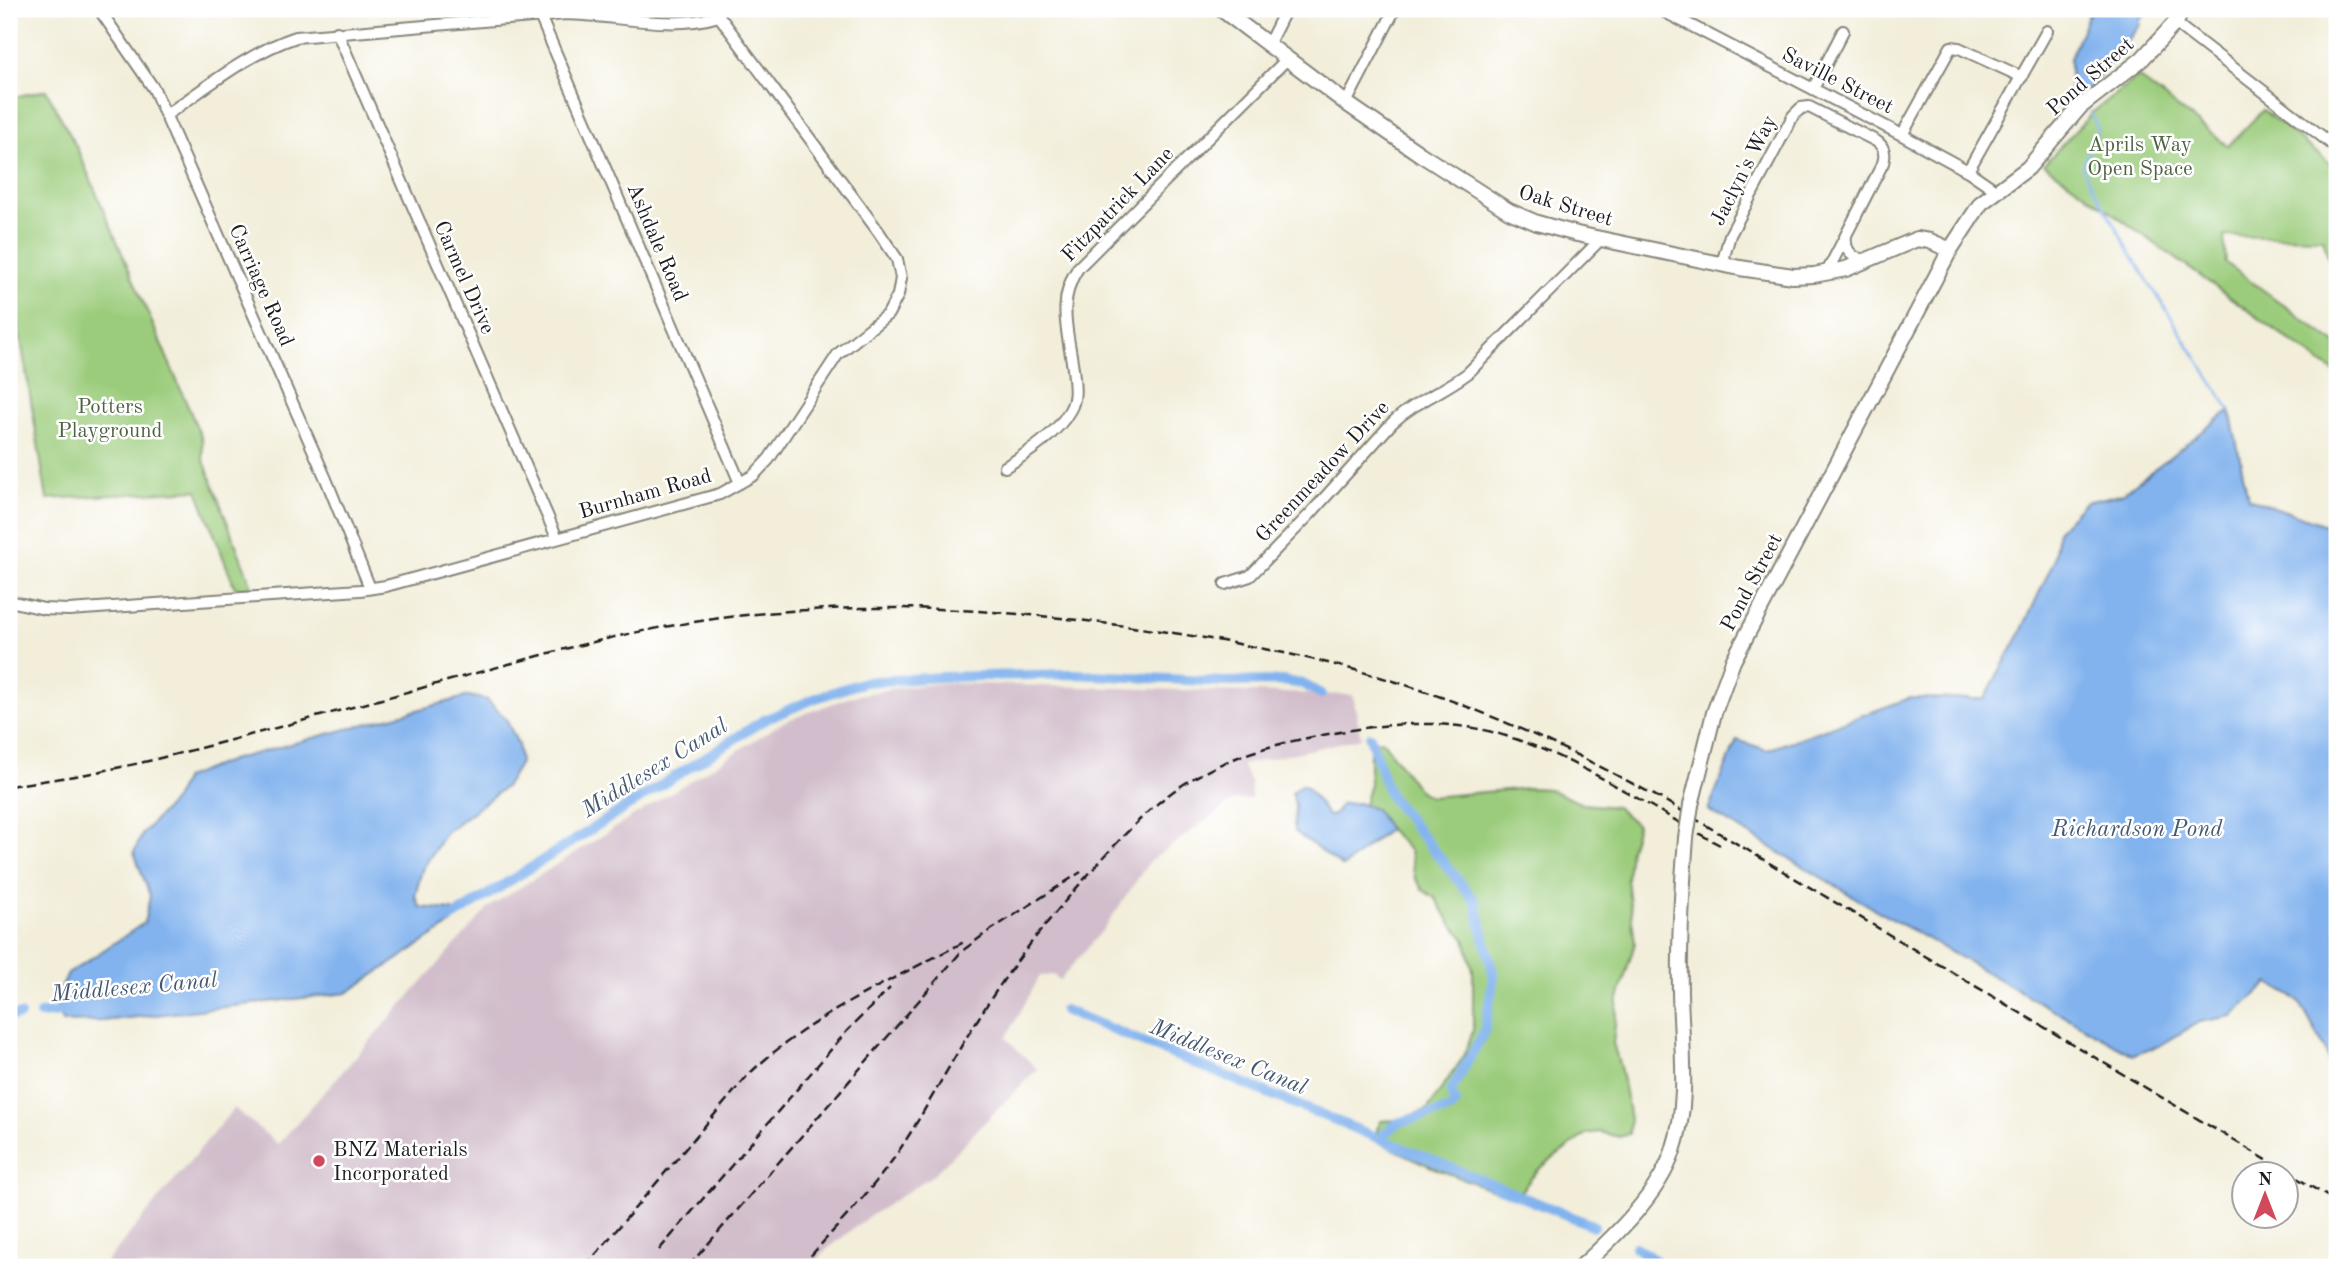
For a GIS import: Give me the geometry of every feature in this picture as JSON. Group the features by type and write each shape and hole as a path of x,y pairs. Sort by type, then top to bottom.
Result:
{"street":[{"name":"Carriage Road","path":"99,9 153,89 166,116 326,479 370,588"},
{"name":"Oak Street","path":"1221,9 1346,103 1508,211 1537,223 1601,239 1782,275 1826,274 1871,260 1917,239 1930,240 1950,250"},
{"path":"1268,45 1286,9"},
{"path":"1346,103 1395,9"},
{"name":"Saville Street","path":"1659,9 1902,135 1968,171 1997,191"},
{"name":"Pond Street","path":"1581,1267 1609,1241 1650,1193 1673,1153 1680,1128 1683,1068 1680,950 1686,838 1711,723 1733,661 1950,250 1979,205 2028,167 2074,114 2130,71 2175,23 2184,9"},
{"path":"166,116 272,45 296,37 540,16 596,15 677,24 717,12"},
{"name":"Burnham Road","path":"14,603 44,609 69,610 370,588 720,494 754,475 769,458 838,354 888,314 898,295 901,278 897,259 878,231 717,12"},
{"name":"Ashdale Road","path":"540,16 740,483"},
{"path":"2175,23 2337,148"},
{"path":"1813,89 1843,31"},
{"path":"1968,171 2047,31"},
{"name":"Carmel Drive","path":"337,32 557,538"},
{"path":"1902,135 1951,47 1959,48 2022,77"},
{"name":"Fitzpatrick Lane","path":"1005,467 1024,456 1049,434 1071,409 1076,393 1064,307 1070,280 1287,59"},
{"name":"Jaclyn's Way","path":"1722,264 1732,230 1797,111 1805,107 1815,109 1876,141 1884,150 1884,161 1847,233"},
{"path":"1847,233 1846,242 1850,254 1860,260 1871,260"},
{"path":"1826,274 1847,233"},
{"name":"Greenmeadow Drive","path":"1225,584 1250,576 1406,409 1447,389 1468,373 1601,239"}],"shaded area":[{"path":"944,683 1353,695 1361,738 1242,765 1251,784 1251,799 1234,800 1149,862 1106,926 1060,980 1053,975 1040,976 1006,1038 1037,1069 933,1175 867,1218 826,1250 812,1267 102,1267 234,1108 278,1144 489,907 785,721 853,696"}],"green space":[{"name":"Aprils Way Open Space","path":"2138,77 2228,146 2263,110 2337,169 2337,268 2331,268 2323,238 2224,236 2226,263 2337,344 2337,374 2044,164 2093,112"},
{"name":"Potters Playground","path":"46,90 77,148 202,439 203,458 252,587 235,588 197,490 47,499 9,267 9,98"},
{"path":"1382,740 1419,791 1430,797 1528,788 1549,789 1582,804 1616,807 1637,825 1630,849 1627,879 1635,943 1618,999 1613,1043 1630,1119 1629,1134 1619,1137 1599,1132 1586,1134 1538,1170 1521,1191 1506,1194 1491,1189 1434,1168 1377,1141 1377,1129 1381,1121 1397,1120 1427,1110 1464,1056 1473,1030 1473,970 1465,939 1450,922 1436,899 1423,890 1415,878 1410,851 1375,809 1364,805 1370,784 1370,742"}],"water":[{"path":"2091,9 2149,9 2140,20 2140,25 2092,86 2070,103 2070,58"},
{"name":"Richardson Pond","path":"2230,410 2248,498 2337,529 2337,1092 2325,1049 2299,1001 2269,983 2232,1016 2199,1022 2159,1046 2133,1055 1876,910 1708,810 1737,740 1767,750 1910,698 1984,699 2020,634 2054,561 2058,530 2085,502 2122,494"},
{"path":"469,696 487,700 506,719 518,744 520,763 506,786 446,832 422,870 415,896 420,907 452,910 457,914 451,924 347,993 103,1021 62,1022 55,1001 68,974 144,923 150,896 134,852 143,833 174,800 185,778 231,760"},
{"path":"1301,785 1307,787 1328,816 1334,815 1341,804 1358,803 1375,809 1389,829 1343,867 1294,831 1295,805 1292,793"}],"waterway":[{"path":"2089,111 2098,128 2082,168 2134,259 2230,410"},
{"name":"Middlesex Canal","path":"448,920 764,720 864,682 1075,674 1223,682 1283,681 1303,684 1321,694"},
{"name":"Middlesex Canal","path":"1370,737 1389,795 1475,901 1494,977 1484,1032 1451,1091 1455,1102 1451,1109 1397,1123 1379,1138"},
{"name":"Middlesex Canal","path":"1064,1010 1594,1226"},
{"name":"Middlesex Canal","path":"40,1014 72,1011"},
{"name":"Middlesex Canal","path":"9,1016 20,1015"},
{"name":"Middlesex Canal","path":"1635,1247 1665,1267"}],"railway":[{"path":"9,786 140,763 586,644 642,631 732,617 857,608 981,611 1105,623 1230,642 1385,678 1448,699 1544,739 1606,770 1667,802 2337,1202"},
{"path":"801,1267 884,1172 990,1000 1058,910 1140,819 1186,783 1219,765 1287,742 1322,735 1402,724 1465,727 1506,736 1562,758 1720,845"},
{"path":"688,1267 961,952 1081,872"},
{"path":"585,1267 748,1075 772,1054 851,1001 964,942"},
{"path":"659,1250 847,1031 890,988"}],"place":[{"name":"BNZ Materials Incorporated","path":"319,1161"}]}
